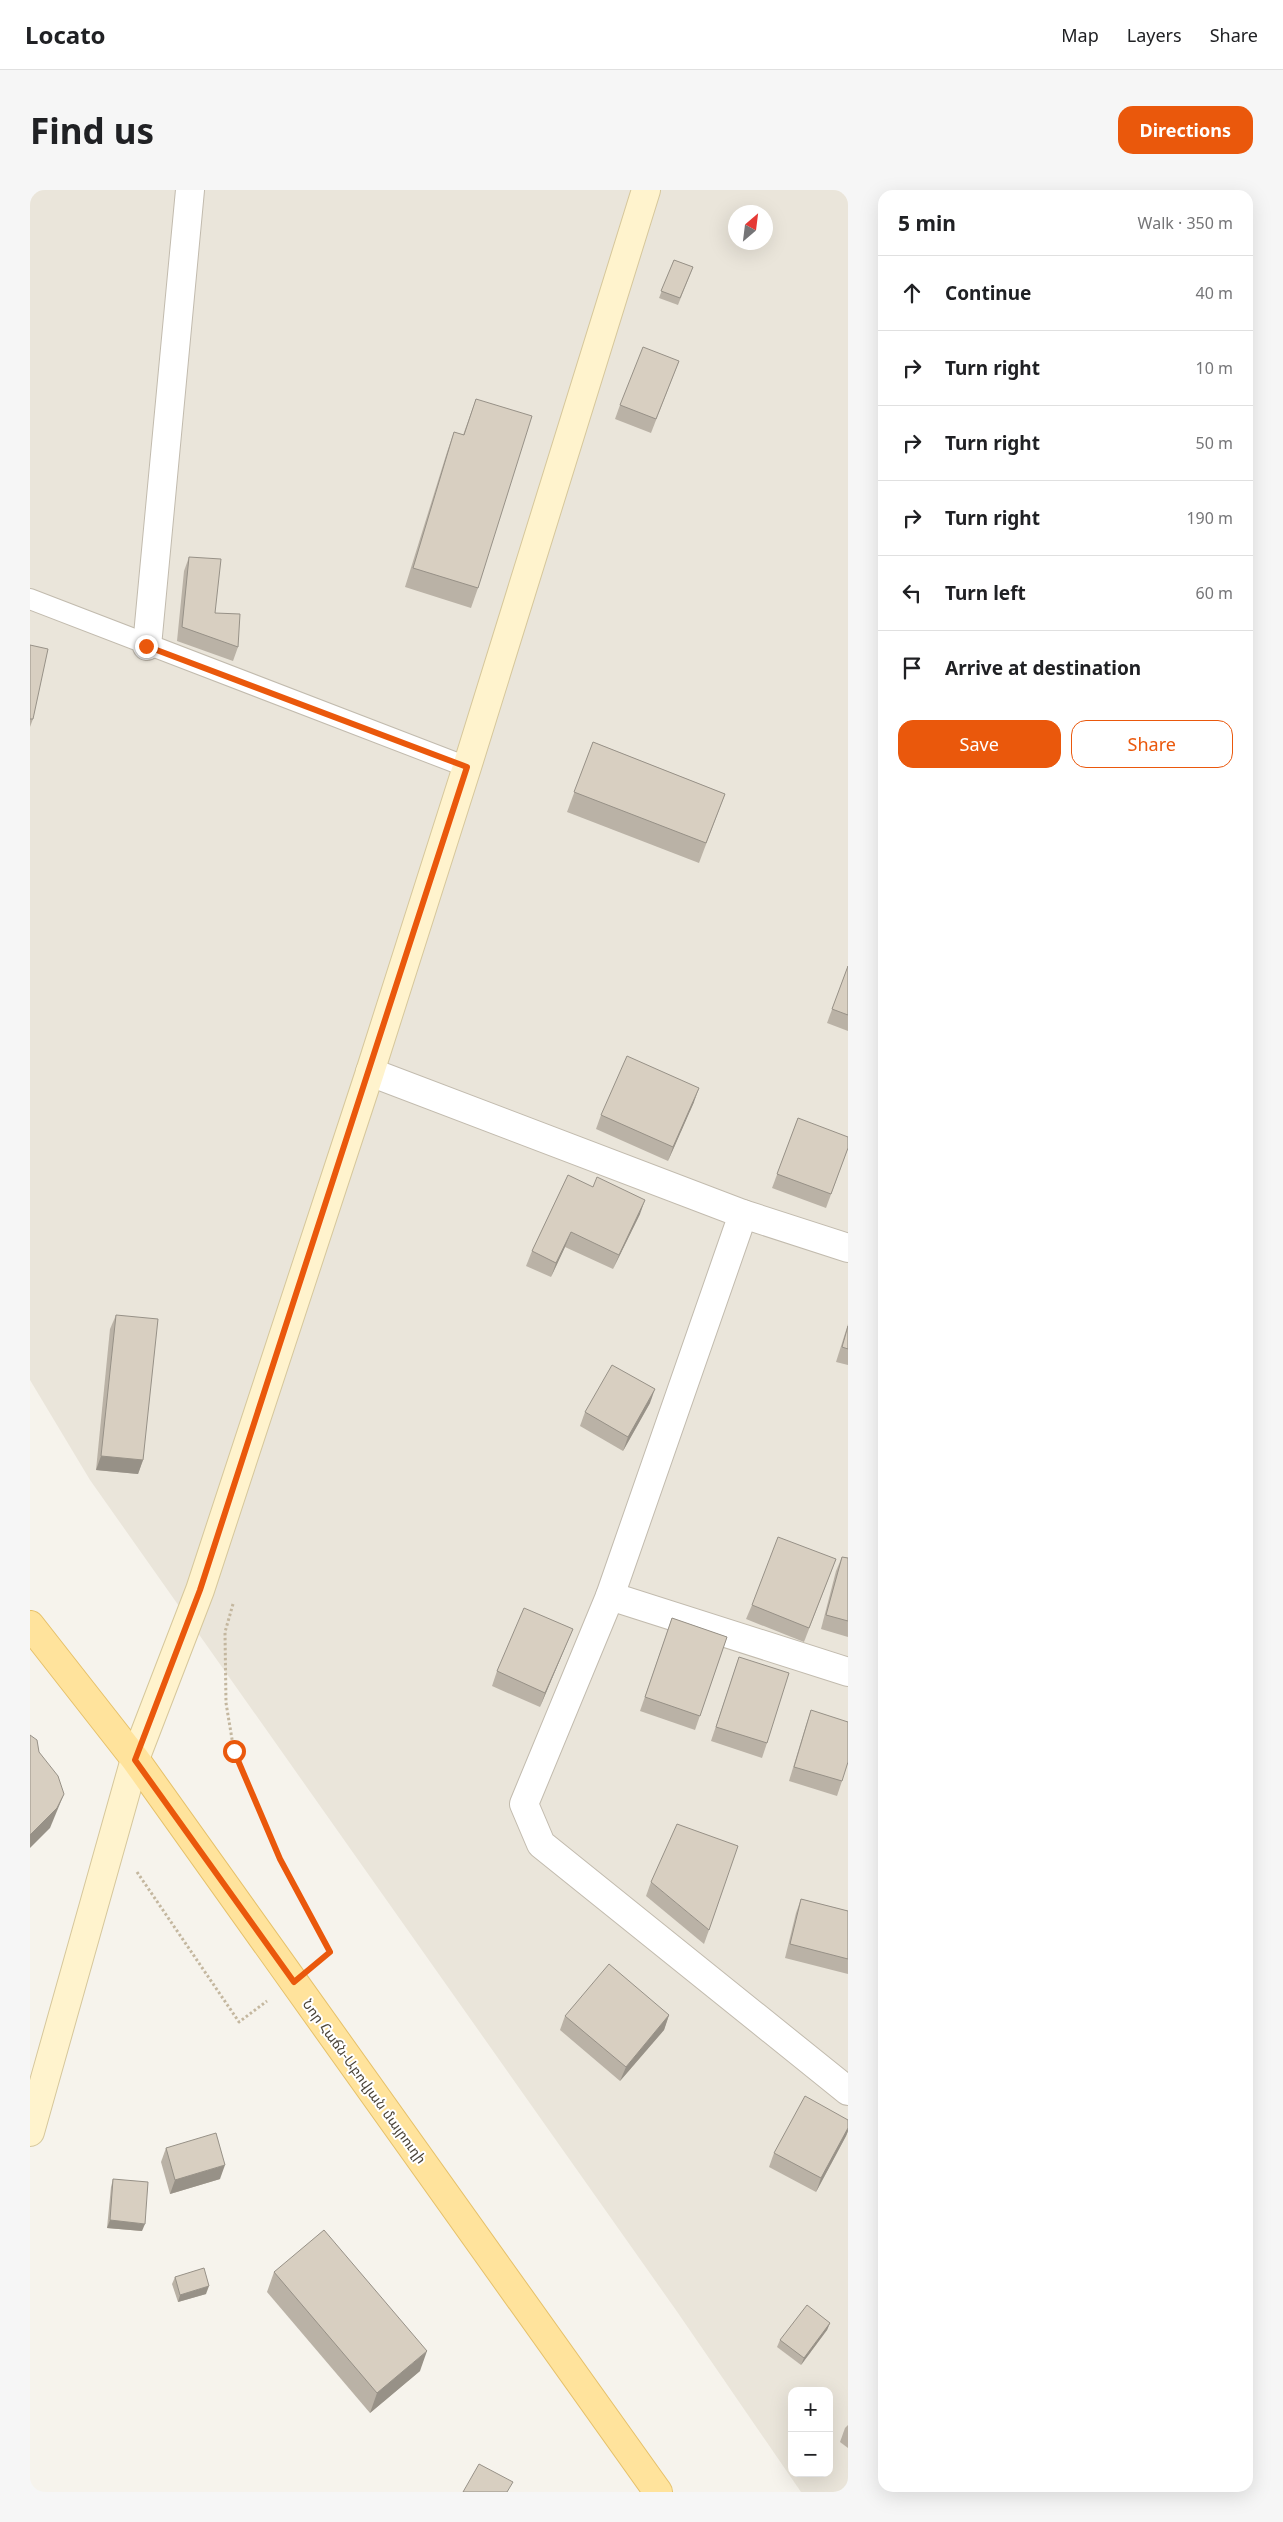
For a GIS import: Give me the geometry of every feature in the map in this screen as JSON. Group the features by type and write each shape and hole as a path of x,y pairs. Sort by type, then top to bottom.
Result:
{"main road":[{"name":"Նոր Հաճն-Աբովյան մայրուղի","path":"30,1625 135,1760 658,2492"}],"street":[{"path":"146,646 190,190"},
{"path":"30,2132 135,1760 200,1590 370,1072 646,190"},
{"path":"370,1072 743,1214 848,1248"},
{"path":"743,1214 610,1596 524,1804 541,1844 848,2091"},
{"path":"610,1596 848,1672"}],"lane":[{"path":"30,599 146,646 467,767"}],"path":[{"path":"113,1837 238,2022 294,1982 330,1952 280,1859 234,1751 226,1703 225,1632 236,1595"}],"shaded area":[{"path":"30,190 848,190 848,2492 801,2492 791,2477 833,2477 833,2387 788,2387 788,2473 678,2313 90,1480 30,1380"}],"building":[{"path":"674,260 693,267 680,298 661,291"},
{"path":"643,347 679,361 656,419 620,405"},
{"path":"476,399 532,416 478,588 413,568 454,432 464,435"},
{"path":"189,557 221,559 215,613 240,614 238,647 182,627"},
{"path":"30,645 48,649 33,719 30,719"},
{"path":"593,742 725,794 706,843 574,792"},
{"path":"848,966 848,1015 832,1009"},
{"path":"627,1056 699,1088 673,1147 601,1115"},
{"path":"798,1118 848,1137 848,1148 831,1194 777,1174"},
{"path":"568,1175 593,1187 597,1177 645,1200 619,1255 571,1232 556,1263 532,1251"},
{"path":"116,1315 158,1319 143,1460 101,1456"},
{"path":"848,1326 848,1349 842,1347"},
{"path":"612,1365 655,1389 628,1437 585,1412"},
{"path":"778,1537 836,1559 809,1628 752,1605"},
{"path":"842,1557 848,1558 848,1621 826,1615"},
{"path":"524,1608 573,1629 545,1693 497,1671"},
{"path":"672,1618 727,1637 700,1716 645,1697"},
{"path":"739,1657 789,1673 767,1743 716,1727"},
{"path":"811,1710 848,1722 848,1762 842,1781 794,1767"},
{"path":"30,1735 37,1740 39,1752 58,1776 64,1794 57,1808 30,1835"},
{"path":"677,1824 738,1846 709,1930 651,1882"},
{"path":"801,1899 848,1911 848,1959 790,1944"},
{"path":"609,1964 669,2015 626,2067 565,2016"},
{"path":"805,2096 848,2120 848,2128 821,2178 774,2153"},
{"path":"216,2133 225,2165 175,2180 166,2148"},
{"path":"113,2179 148,2182 145,2224 110,2220"},
{"path":"324,2230 427,2351 377,2393 274,2272"},
{"path":"204,2268 209,2286 180,2295 175,2277"},
{"path":"807,2305 830,2323 804,2358 780,2340"},
{"path":"479,2464 513,2482 507,2492 463,2492"}],"route":[{"path":"146,646 467,767 370,1072 200,1590 135,1760 294,1982 330,1952 280,1859 234,1751"}]}
